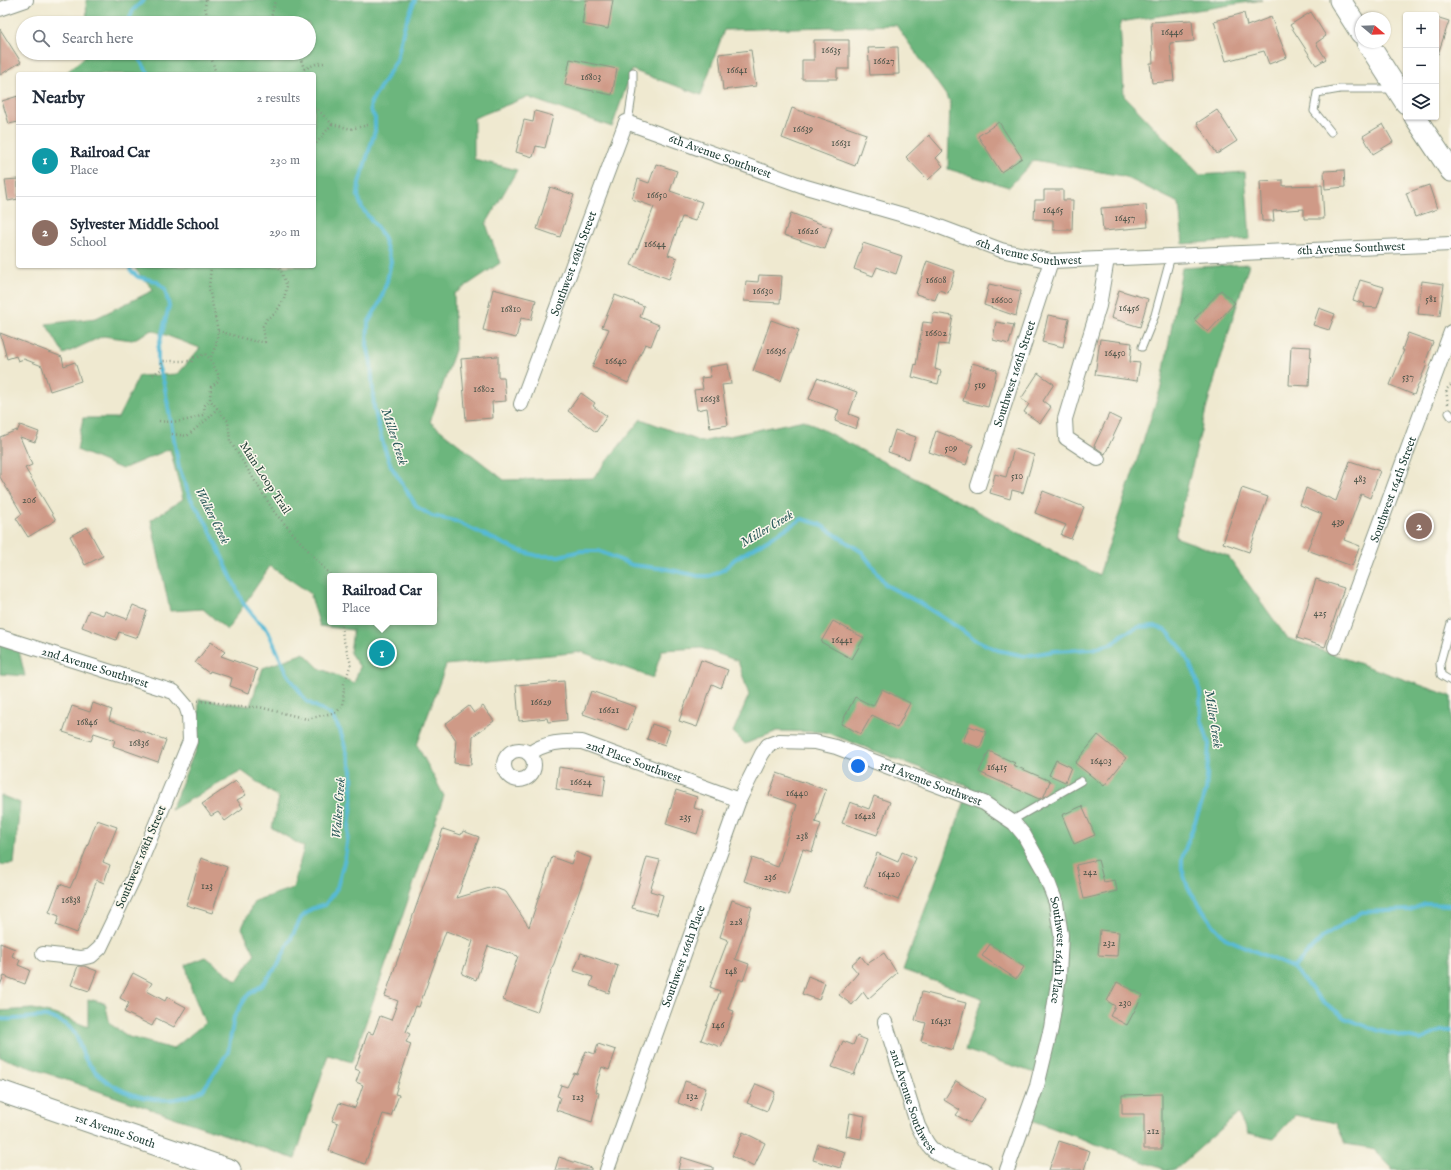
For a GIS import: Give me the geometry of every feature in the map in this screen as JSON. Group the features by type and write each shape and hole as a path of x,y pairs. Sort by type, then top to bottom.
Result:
{"main road":[{"path":"1340,0 1355,24"},
{"path":"1371,48 1402,96"},
{"path":"1417,120 1451,171"},
{"name":"1st Avenue South","path":"0,1091 230,1170"}],"street":[{"path":"0,9 26,0"},
{"name":"6th Avenue Southwest","path":"627,122 806,187 924,221 1001,250 1051,261 1451,244"},
{"name":"Southwest 168th Street","path":"521,404 627,122"},
{"path":"1098,459 1066,438 1065,418 1099,306 1107,259"},
{"name":"Southwest 166th Street","path":"978,486 1051,261"},
{"name":"Southwest 164th Street","path":"1335,647 1451,332"},
{"name":"2nd Avenue Southwest","path":"0,637 174,692 184,703"},
{"name":"Southwest 168th Street","path":"43,954 81,958 91,956 100,948 135,875 190,741 190,715 184,703"},
{"name":"3rd Avenue Southwest","path":"768,746 779,740 795,740 836,747 984,803 1011,821 1024,835 1043,869"},
{"name":"2nd Place Southwest","path":"529,754 536,749 550,744 567,741 582,742 739,800"},
{"name":"Southwest 166th Place","path":"606,1170 739,800 762,754 768,746"},
{"name":"Southwest 164th Place","path":"1007,1170 1037,1086 1051,1028 1059,976 1061,935 1056,903 1043,869"},
{"name":"2nd Avenue Southwest","path":"885,1022 918,1126 925,1140 931,1148 940,1154 984,1170"}],"lane":[{"path":"627,122 633,89 633,72"},
{"path":"1331,132 1314,111 1317,93 1340,89 1402,96"},
{"path":"1142,347 1155,315 1170,256"},
{"path":"1451,623 1440,663 1441,675 1451,681"},
{"path":"1011,821 1081,781"}],"path":[{"path":"206,0 205,7 207,16"},
{"path":"272,16 275,0"},
{"path":"212,60 215,72"},
{"path":"302,60 303,72"},
{"path":"304,69 316,64 324,63"},
{"path":"316,110 332,124 351,129 368,126"},
{"path":"316,144 332,124"},
{"path":"210,359 216,345 218,331 209,288 211,268"},
{"path":"218,331 253,341 265,342 263,326 267,318 275,314 284,299 287,286 280,268"},
{"path":"152,375 157,374 162,369 161,365 163,362 169,360 182,363 192,361 194,358 205,354 210,359 219,376 211,387 210,400 204,406 205,414 192,420 174,423 159,421"},
{"path":"1450,414 1446,390 1451,385"},
{"name":"Main Loop Trail","path":"210,400 228,421 230,440 275,513 328,573"},
{"path":"172,434 187,436 211,416 217,408"},
{"path":"184,703 204,701 229,707 259,707 301,719 336,712 343,705 344,684 351,664 343,638 342,625"}],"green space":[{"path":"86,0 1262,0 1120,22 1124,96 1200,175 1245,172 1250,239 1183,244 1179,203 1123,176 1034,160 1009,187 948,169 950,101 896,25 724,30 701,95 632,70 612,127 527,97 474,118 474,159 517,170 486,224 500,263 454,294 455,350 430,422 504,480 593,478 641,419 701,442 804,420 1099,575 1161,387 1182,268 1249,264 1208,402 1175,537 1228,556 1287,638 1451,696 1451,1170 1392,1170 1392,1168 1372,1148 1345,1144 1336,1123 1295,1115 1273,1139 1248,1133 1238,1114 1175,1170 1166,1170 1031,1120 1044,1076 965,1050 982,998 903,970 970,787 825,732 777,731 745,744 733,732 749,695 738,661 701,648 662,650 653,678 582,652 446,665 417,745 444,796 352,1062 328,1055 295,1159 0,1057 0,1011 33,1009 61,1016 88,1027 88,999 105,1003 110,1024 129,1037 173,1049 205,1023 191,988 186,965 206,957 237,981 255,954 242,928 254,901 293,888 304,847 272,828 279,798 242,771 171,810 198,743 199,699 250,706 263,668 304,653 319,668 354,683 360,667 350,653 353,630 320,626 310,593 270,566 227,630 203,609 170,611 151,520 183,499 170,449 122,469 77,450 83,418 118,418 139,376 178,374 200,348 152,330 132,340 103,336 64,354 46,324 96,318 154,290 136,270 136,268 316,268 316,72 67,72 81,60 316,60 316,16 87,16"},
{"path":"0,642 18,647 25,676 0,674"},
{"path":"0,795 20,803 14,864 0,865"}],"building":[{"path":"586,0 613,0 608,29 582,24"},
{"path":"1311,12 1326,36 1316,43 1326,59 1316,65 1290,25"},
{"path":"1244,13 1247,26 1271,17 1287,57 1269,64 1264,51 1226,61 1214,21"},
{"path":"1439,18 1449,21 1439,51"},
{"path":"1192,20 1194,41 1170,43 1174,81 1152,83 1150,63 1153,63 1151,22"},
{"path":"0,29 16,54 16,60 20,60 21,62 0,75"},
{"path":"814,40 849,40 849,69 837,69 837,79 802,79 802,60 814,60"},
{"path":"898,47 899,74 870,75 868,48"},
{"path":"751,50 756,86 723,90 719,54"},
{"path":"570,59 617,69 612,95 565,85"},
{"path":"16,97 16,122 9,124 2,101"},
{"path":"792,108 866,134 855,166 782,138"},
{"path":"1217,110 1237,141 1217,154 1197,123"},
{"path":"535,111 553,116 545,148 536,146 533,157 516,152 524,120 533,122"},
{"path":"999,122 1022,158 1001,172 978,136"},
{"path":"1383,124 1393,142 1373,154 1363,136"},
{"path":"929,135 943,151 936,158 943,166 928,180 906,157"},
{"path":"656,164 677,171 670,191 702,202 695,221 682,217 668,255 677,258 669,279 631,265 654,207 632,199 638,179 649,183"},
{"path":"1344,170 1345,187 1325,189 1324,171"},
{"path":"16,179 16,199 8,201 5,180"},
{"path":"1283,180 1283,186 1322,185 1324,219 1304,219 1304,209 1273,211 1274,221 1262,221 1260,181"},
{"path":"1429,185 1437,209 1415,217 1406,193"},
{"path":"550,187 574,195 560,237 537,229"},
{"path":"1044,190 1063,190 1063,200 1073,200 1072,230 1053,230 1053,220 1034,219 1035,200 1044,200"},
{"path":"1146,205 1148,227 1103,231 1101,208"},
{"path":"791,213 832,228 825,249 784,235"},
{"path":"863,243 902,256 896,274 877,267 873,276 854,269"},
{"path":"927,261 955,271 948,293 939,290 935,300 916,294"},
{"path":"759,275 782,276 780,303 744,301 746,281 758,282"},
{"path":"1360,280 1384,287 1377,308 1364,307 1365,304 1353,300"},
{"path":"1422,281 1444,284 1440,316 1418,314"},
{"path":"989,284 1021,291 1016,316 984,305"},
{"path":"493,289 536,300 531,320 521,318 516,338 483,330"},
{"path":"1119,290 1148,299 1140,327 1111,318"},
{"path":"1221,290 1235,303 1208,332 1194,319"},
{"path":"615,295 644,306 640,317 659,325 651,346 645,344 628,383 592,367 609,329 602,327"},
{"path":"1319,308 1335,314 1329,330 1313,325"},
{"path":"934,313 953,316 948,345 939,344 935,369 941,371 938,384 912,377 915,364 916,365 923,322 932,323"},
{"path":"1048,315 1069,319 1063,347 1042,342"},
{"path":"771,320 799,330 781,381 753,371"},
{"path":"996,322 1014,325 1009,344 993,340"},
{"path":"0,333 62,357 64,366 75,362 81,381 50,391 42,366 24,359 18,361 16,356 7,359"},
{"path":"1408,333 1433,342 1425,363 1427,364 1414,395 1390,385 1404,350 1402,350"},
{"path":"1100,339 1132,343 1130,362 1140,363 1137,381 1095,375"},
{"path":"1291,346 1311,347 1309,386 1289,385"},
{"path":"498,356 498,377 504,377 506,401 492,402 493,418 466,420 461,359"},
{"path":"972,363 997,370 988,407 963,401"},
{"path":"728,364 731,384 722,385 728,425 710,428 707,408 697,410 694,390 703,389 701,378 711,377 709,367"},
{"path":"1038,373 1054,384 1043,401 1051,407 1040,423 1024,412 1029,404 1021,399"},
{"path":"817,378 857,392 849,414 859,418 856,429 835,421 839,410 809,399"},
{"path":"581,393 595,403 593,406 607,416 596,432 568,411"},
{"path":"1109,414 1121,420 1105,454 1094,446"},
{"path":"20,425 39,432 35,442 20,437 32,465 25,468 56,520 28,537 16,518 22,514 0,477 0,437 17,430 17,432"},
{"path":"895,430 916,437 909,459 888,452"},
{"path":"936,431 973,445 966,465 929,452"},
{"path":"1014,449 1034,455 1023,493 1012,490 1010,499 990,493 995,474 1006,477"},
{"path":"1350,461 1380,471 1370,498 1361,494 1344,540 1360,546 1352,566 1307,550 1322,514 1300,505 1306,488 1336,501"},
{"path":"1242,488 1268,497 1249,552 1223,543"},
{"path":"1043,491 1084,507 1071,539 1061,535 1066,525 1035,513"},
{"path":"87,527 103,556 85,565 70,536"},
{"path":"1316,579 1344,588 1325,647 1297,638"},
{"path":"133,605 147,611 137,638 119,632 116,640 82,627 89,610 103,615 105,611 127,619"},
{"path":"833,621 864,638 852,659 821,642"},
{"path":"211,642 225,652 221,656 257,669 249,693 230,686 232,678 210,671 209,673 195,663"},
{"path":"701,660 728,670 721,688 712,684 697,727 679,721"},
{"path":"564,681 567,720 548,722 547,718 519,721 516,685"},
{"path":"882,689 910,703 897,728 872,715 861,734 841,724 855,697 873,706"},
{"path":"591,691 636,707 628,730 583,714"},
{"path":"93,703 112,710 109,720 166,740 158,762 113,746 115,740 94,733 91,741 63,732 72,706 90,712"},
{"path":"469,706 474,713 483,706 494,721 473,736 471,765 454,763 456,740 445,724"},
{"path":"652,724 670,730 665,745 647,739"},
{"path":"969,726 986,732 980,748 963,742"},
{"path":"1098,735 1126,758 1104,786 1075,763"},
{"path":"989,751 1015,763 1013,765 1050,781 1044,796 1039,799 979,772"},
{"path":"1056,760 1071,767 1065,782 1049,775"},
{"path":"559,767 606,775 603,796 556,789"},
{"path":"777,773 826,790 815,822 821,824 812,852 803,849 788,895 744,881 752,858 778,867 797,805 769,795"},
{"path":"236,781 246,795 237,800 243,808 225,821 218,812 211,816 202,804"},
{"path":"676,790 697,797 694,808 704,811 697,834 666,824"},
{"path":"874,796 890,802 877,835 842,823 850,802 869,809"},
{"path":"1082,806 1095,835 1074,844 1062,815"},
{"path":"97,820 117,827 103,862 110,865 104,883 97,880 77,933 56,925 59,916 49,912 60,884 70,888 75,879"},
{"path":"443,829 461,835 463,831 479,837 457,898 493,887 506,892 529,927 552,857 571,864 575,852 591,858 537,1012 503,1000 518,956 488,946 476,980 462,974 473,941 446,931 419,1007 416,1006 406,1032 410,1034 406,1042 411,1044 395,1094 399,1095 391,1116 383,1114 365,1164 329,1151 338,1123 332,1121 339,1103 355,1108 363,1085 356,1082 360,1071 355,1069 368,1032 373,1034 380,1016 391,1020 398,1001 385,996"},
{"path":"902,852 916,858 898,900 864,886 877,853 898,862"},
{"path":"647,857 660,860 650,891 663,895 657,915 632,908"},
{"path":"201,858 227,867 212,913 186,905"},
{"path":"1098,860 1104,882 1115,880 1117,891 1084,899 1076,865"},
{"path":"732,900 752,907 735,959 749,964 743,981 739,979 728,1009 734,1011 721,1047 701,1040 720,991 710,987 728,940 720,937"},
{"path":"1100,930 1119,932 1117,956 1098,955"},
{"path":"0,943 15,949 12,956 20,960 18,965 30,970 25,984 4,976 0,985"},
{"path":"990,944 1024,967 1016,979 982,956"},
{"path":"581,953 618,966 609,993 590,986 593,977 574,971"},
{"path":"884,953 897,973 868,999 863,992 852,1005 839,995 858,973 851,965 861,956 867,964"},
{"path":"78,966 84,966 97,971 89,991 71,985"},
{"path":"133,973 152,983 147,991 165,1001 167,997 186,1007 174,1027 156,1018 152,1026 124,1012 129,1003 120,998"},
{"path":"808,976 825,983 819,1000 802,994"},
{"path":"1117,982 1143,995 1127,1025 1110,1016 1115,1006 1107,1001"},
{"path":"922,992 966,1003 953,1050 921,1041 926,1023 915,1020"},
{"path":"857,1036 867,1040 854,1075 832,1067 843,1041 853,1045"},
{"path":"598,1044 616,1050 609,1070 602,1067 595,1088 597,1089 596,1092 599,1093 592,1122 556,1110 560,1097 557,1096 561,1085 567,1087 574,1073 577,1074 586,1051 595,1054"},
{"path":"685,1081 706,1088 699,1111 678,1103"},
{"path":"956,1081 985,1099 970,1123 956,1115 960,1110 944,1100"},
{"path":"756,1084 775,1092 767,1111 747,1103"},
{"path":"1162,1094 1162,1149 1144,1149 1144,1114 1122,1114 1122,1095"},
{"path":"850,1113 865,1116 861,1139 846,1136"},
{"path":"743,1132 765,1143 754,1167 732,1156"},
{"path":"1059,1141 1090,1151 1084,1170 1049,1170"},
{"path":"818,1144 845,1152 840,1168 813,1160"},
{"path":"559,1157 591,1168 591,1170 555,1170"},
{"path":"681,1157 713,1167 713,1170 678,1170"}],"waterway":[{"name":"Walker Creek","path":"131,16 133,10 144,0"},
{"name":"Miller Creek","path":"415,0 404,27 397,60 371,102 370,109 375,118 375,131 359,183 358,196 362,208 382,234 391,261 387,281 380,302 368,323 367,345 371,363 374,408 383,444 391,466 417,507 432,516 455,521 517,550 538,556 559,556 581,551 599,551 632,565 667,569 698,576 710,576 723,570 735,559 802,519 819,524 862,552 886,585 920,603 972,638 997,650 1025,656 1054,651 1092,649 1114,643 1123,634 1139,627 1155,626 1167,631 1182,649 1195,674 1200,693 1201,718 1209,744 1206,791 1182,858 1182,869 1188,888 1214,926 1225,938 1293,968 1321,1000 1347,1019 1379,1031 1420,1040 1441,1031 1451,1031"},
{"name":"Walker Creek","path":"140,60 148,72"},
{"name":"Walker Creek","path":"0,1019 43,1017 51,1018 68,1026 77,1037 86,1060 109,1083 124,1091 155,1099 172,1099 188,1096 203,1090 228,1052 234,1017 247,996 262,985 278,965 301,918 311,909 325,905 337,888 345,858 352,803 352,770 340,730 331,715 306,701 287,673 267,629 256,619 243,603 207,524 191,499 179,468 164,383 158,366 158,349 169,306 165,289 156,281 138,277 130,270 130,268"},
{"path":"1293,968 1323,937 1362,912 1410,910 1425,904 1451,905"}],"place":[{"name":"Sylvester Middle School","path":"1419,526"},
{"name":"Railroad Car","path":"382,653"}]}
